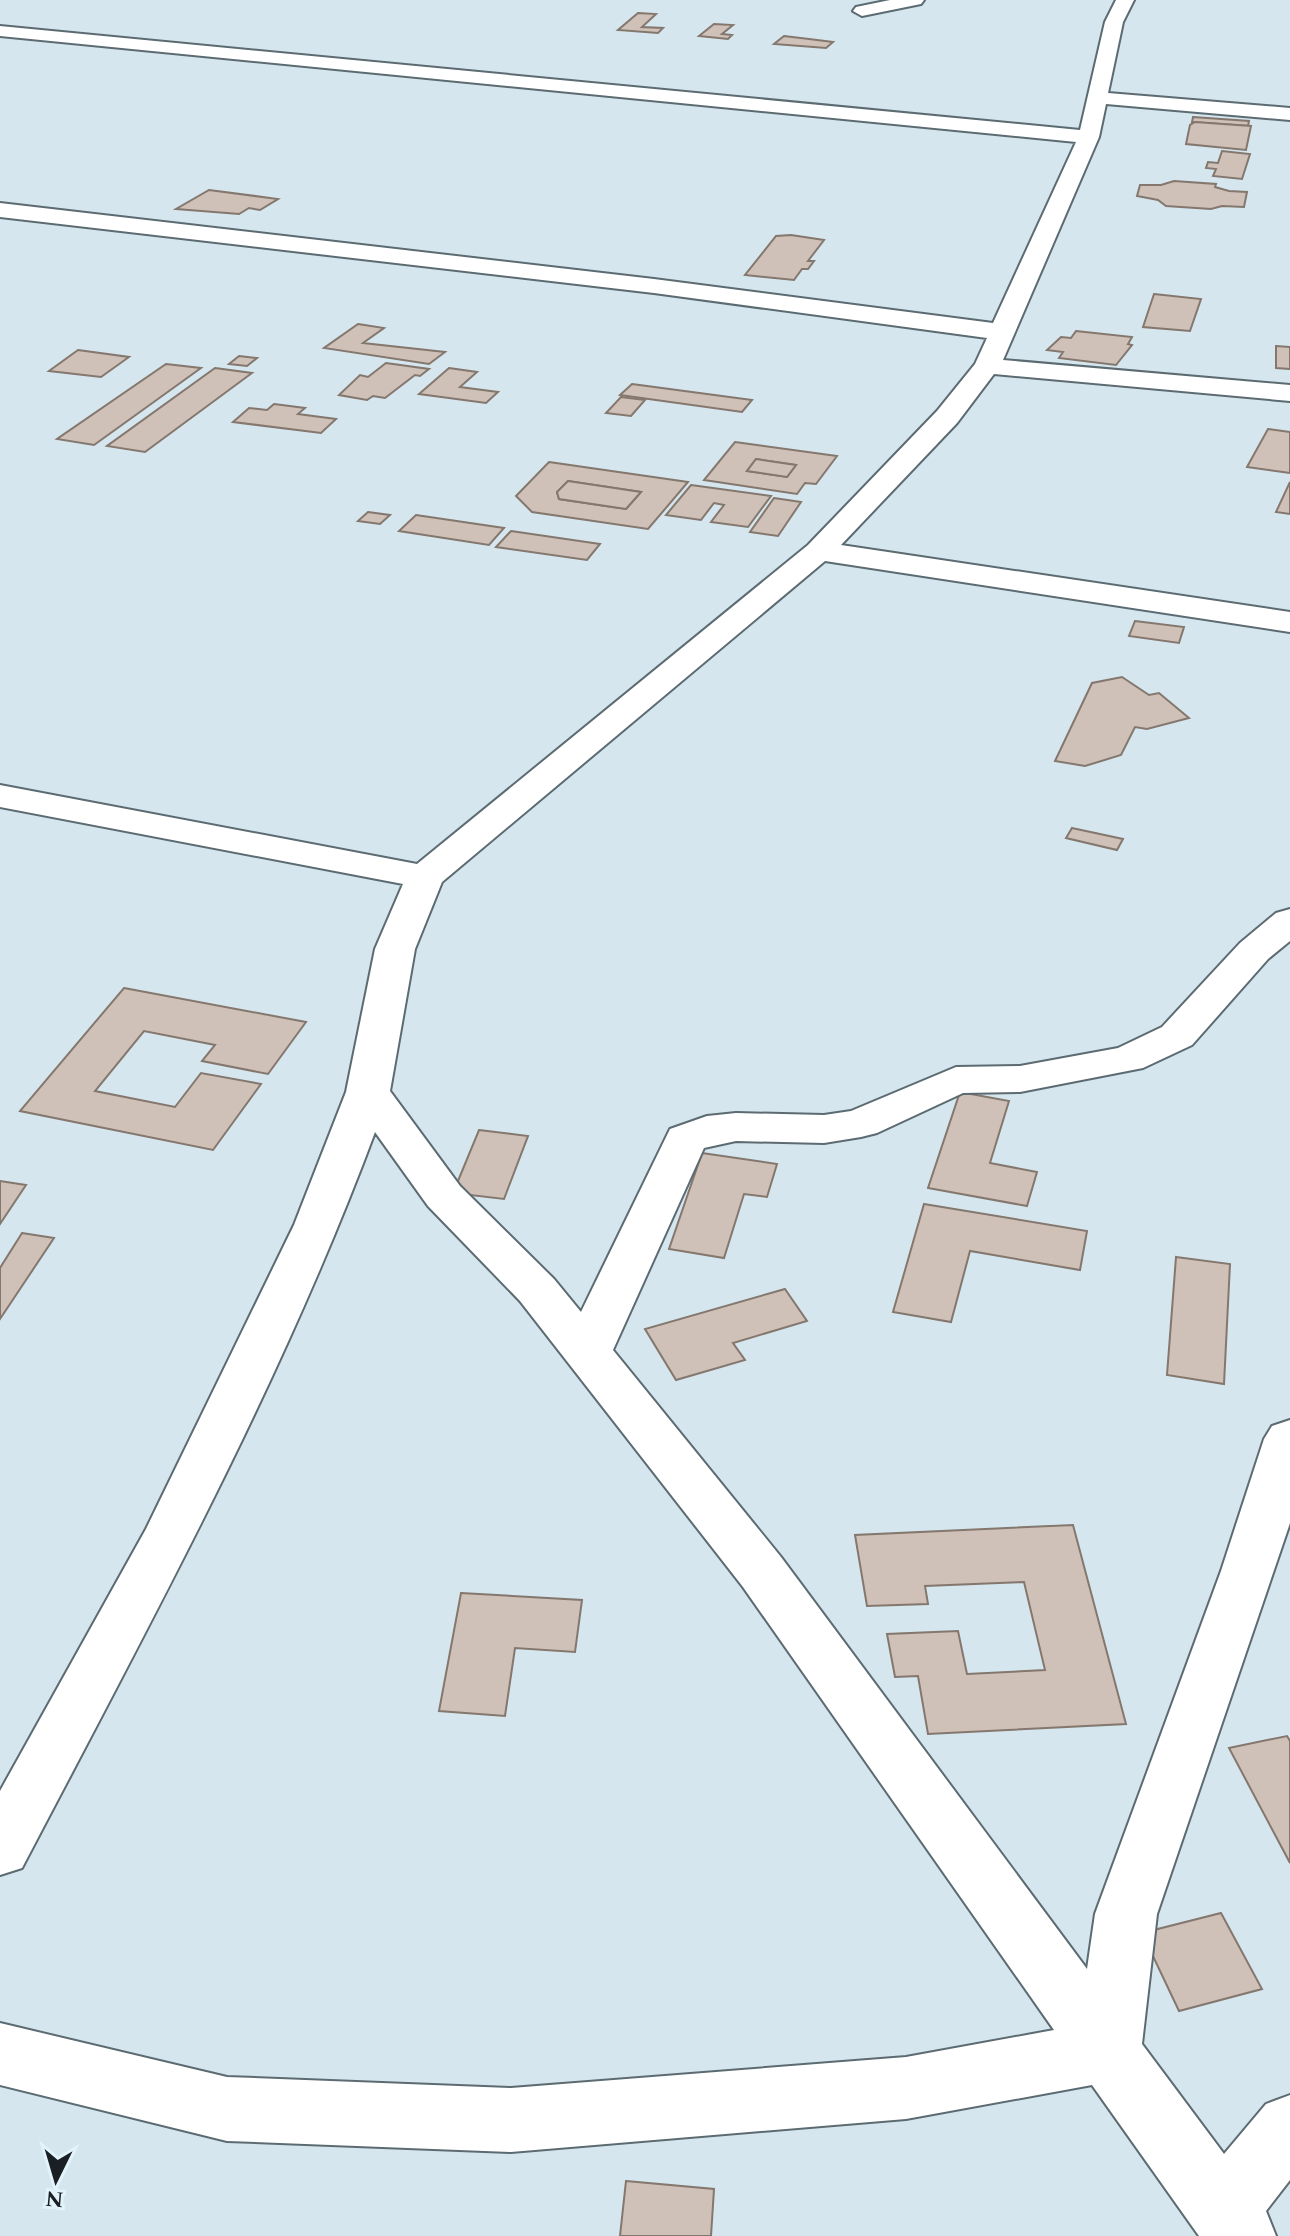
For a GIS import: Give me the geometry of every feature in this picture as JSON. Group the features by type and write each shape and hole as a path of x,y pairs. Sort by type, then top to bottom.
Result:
{"street":[{"path":"862,11 915,0"},
{"path":"0,1849 172,1530 317,1225 368,1092 395,949 425,877 819,551 947,417 994,349 1089,137 1100,98 1114,22 1125,0"},
{"path":"0,31 1089,137"},
{"path":"1100,98 1290,114"},
{"path":"0,210 654,286 994,349 1290,393"},
{"path":"819,551 1290,622"},
{"path":"0,796 425,877"},
{"path":"587,1352 686,1139 695,1133 736,1127 824,1129 861,1123 956,1080 1020,1079 1076,1066 1128,1059 1177,1036 1254,951 1290,921"},
{"path":"368,1092 444,1196 537,1290 762,1572 1232,2223 1290,2127"},
{"path":"1108,2051 1126,1914 1248,1571 1290,1439"},
{"path":"0,2054 227,2109 511,2120 906,2088 1108,2051"}],"building":[{"path":"638,13 656,14 642,27 663,28 658,33 618,30"},
{"path":"714,24 733,25 722,34 732,35 728,39 699,36"},
{"path":"784,36 833,42 826,48 774,44"},
{"path":"1193,117 1249,121 1248,126 1192,122"},
{"path":"1195,122 1251,126 1246,150 1186,144 1190,125"},
{"path":"1222,151 1250,154 1242,179 1213,176 1216,169 1206,168 1208,162 1218,163"},
{"path":"1174,181 1216,184 1215,187 1229,191 1247,192 1244,207 1211,209 1166,206 1158,200 1137,196 1140,185 1161,185"},
{"path":"209,190 278,199 260,210 249,208 239,214 176,209"},
{"path":"776,236 824,240 808,261 814,261 808,269 802,269 794,280 745,275"},
{"path":"1154,294 1201,299 1190,331 1143,327"},
{"path":"358,324 384,328 363,343 445,352 429,364 324,348"},
{"path":"1076,331 1132,337 1128,344 1132,345 1116,365 1059,358 1063,352 1047,350 1061,337 1071,338"},
{"path":"1276,346 1290,347 1290,369 1276,368"},
{"path":"78,350 129,357 101,377 49,371"},
{"path":"239,356 257,358 247,366 229,364"},
{"path":"386,363 429,369 420,376 415,375 385,398 373,396 367,400 339,395 360,375 368,377"},
{"path":"166,364 201,368 94,445 57,439"},
{"path":"215,368 252,373 145,452 107,446"},
{"path":"449,368 477,372 460,387 498,392 486,403 419,394"},
{"path":"632,384 752,400 742,412 620,395"},
{"path":"621,397 645,400 631,416 606,413"},
{"path":"274,404 305,408 298,414 336,419 321,433 233,422 249,408 267,410"},
{"path":"1268,429 1290,432 1290,473 1247,467"},
{"path":"735,442 837,456 816,484 805,483 797,494 704,480","holes":["756,459 796,465 787,477 747,471"]},
{"path":"756,459 796,465 787,477 747,471"},
{"path":"549,462 688,482 648,529 532,512 516,496","holes":["568,481 641,492 626,509 559,499 557,492"]},
{"path":"568,481 641,492 626,509 559,499 557,492"},
{"path":"1290,482 1290,514 1276,512"},
{"path":"691,485 771,496 748,527 711,522 724,505 714,503 701,520 666,515"},
{"path":"774,498 801,502 778,536 750,532"},
{"path":"368,512 390,515 380,524 358,521"},
{"path":"416,515 504,528 489,545 399,531"},
{"path":"511,531 600,544 587,560 496,547"},
{"path":"1135,621 1184,627 1179,643 1129,636"},
{"path":"1122,677 1149,695 1159,693 1189,718 1147,729 1135,727 1121,755 1085,766 1055,761 1092,683"},
{"path":"1072,828 1123,839 1117,850 1066,838"},
{"path":"124,988 306,1022 268,1074 202,1061 215,1045 144,1031 95,1091 175,1107 201,1073 261,1084 213,1150 20,1111"},
{"path":"960,1092 1009,1101 990,1163 1037,1172 1027,1206 928,1188"},
{"path":"479,1130 528,1136 504,1199 453,1193"},
{"path":"702,1153 777,1164 767,1197 744,1194 724,1258 669,1249"},
{"path":"0,1181 26,1185 0,1224"},
{"path":"924,1204 1087,1231 1080,1270 970,1251 951,1322 893,1312"},
{"path":"22,1233 54,1238 0,1319 0,1268"},
{"path":"1176,1257 1230,1264 1224,1384 1167,1375"},
{"path":"785,1289 807,1321 733,1343 745,1360 676,1380 645,1329"},
{"path":"1073,1525 1126,1724 928,1734 918,1676 895,1677 887,1634 958,1631 967,1674 1045,1670 1024,1582 925,1586 928,1604 867,1606 855,1535"},
{"path":"461,1593 582,1600 575,1652 515,1648 505,1716 439,1711"},
{"path":"1287,1736 1290,1741 1290,1863 1229,1748"},
{"path":"1221,1913 1262,1989 1179,2011 1142,1933"},
{"path":"626,2181 714,2189 711,2236 620,2236"}]}
